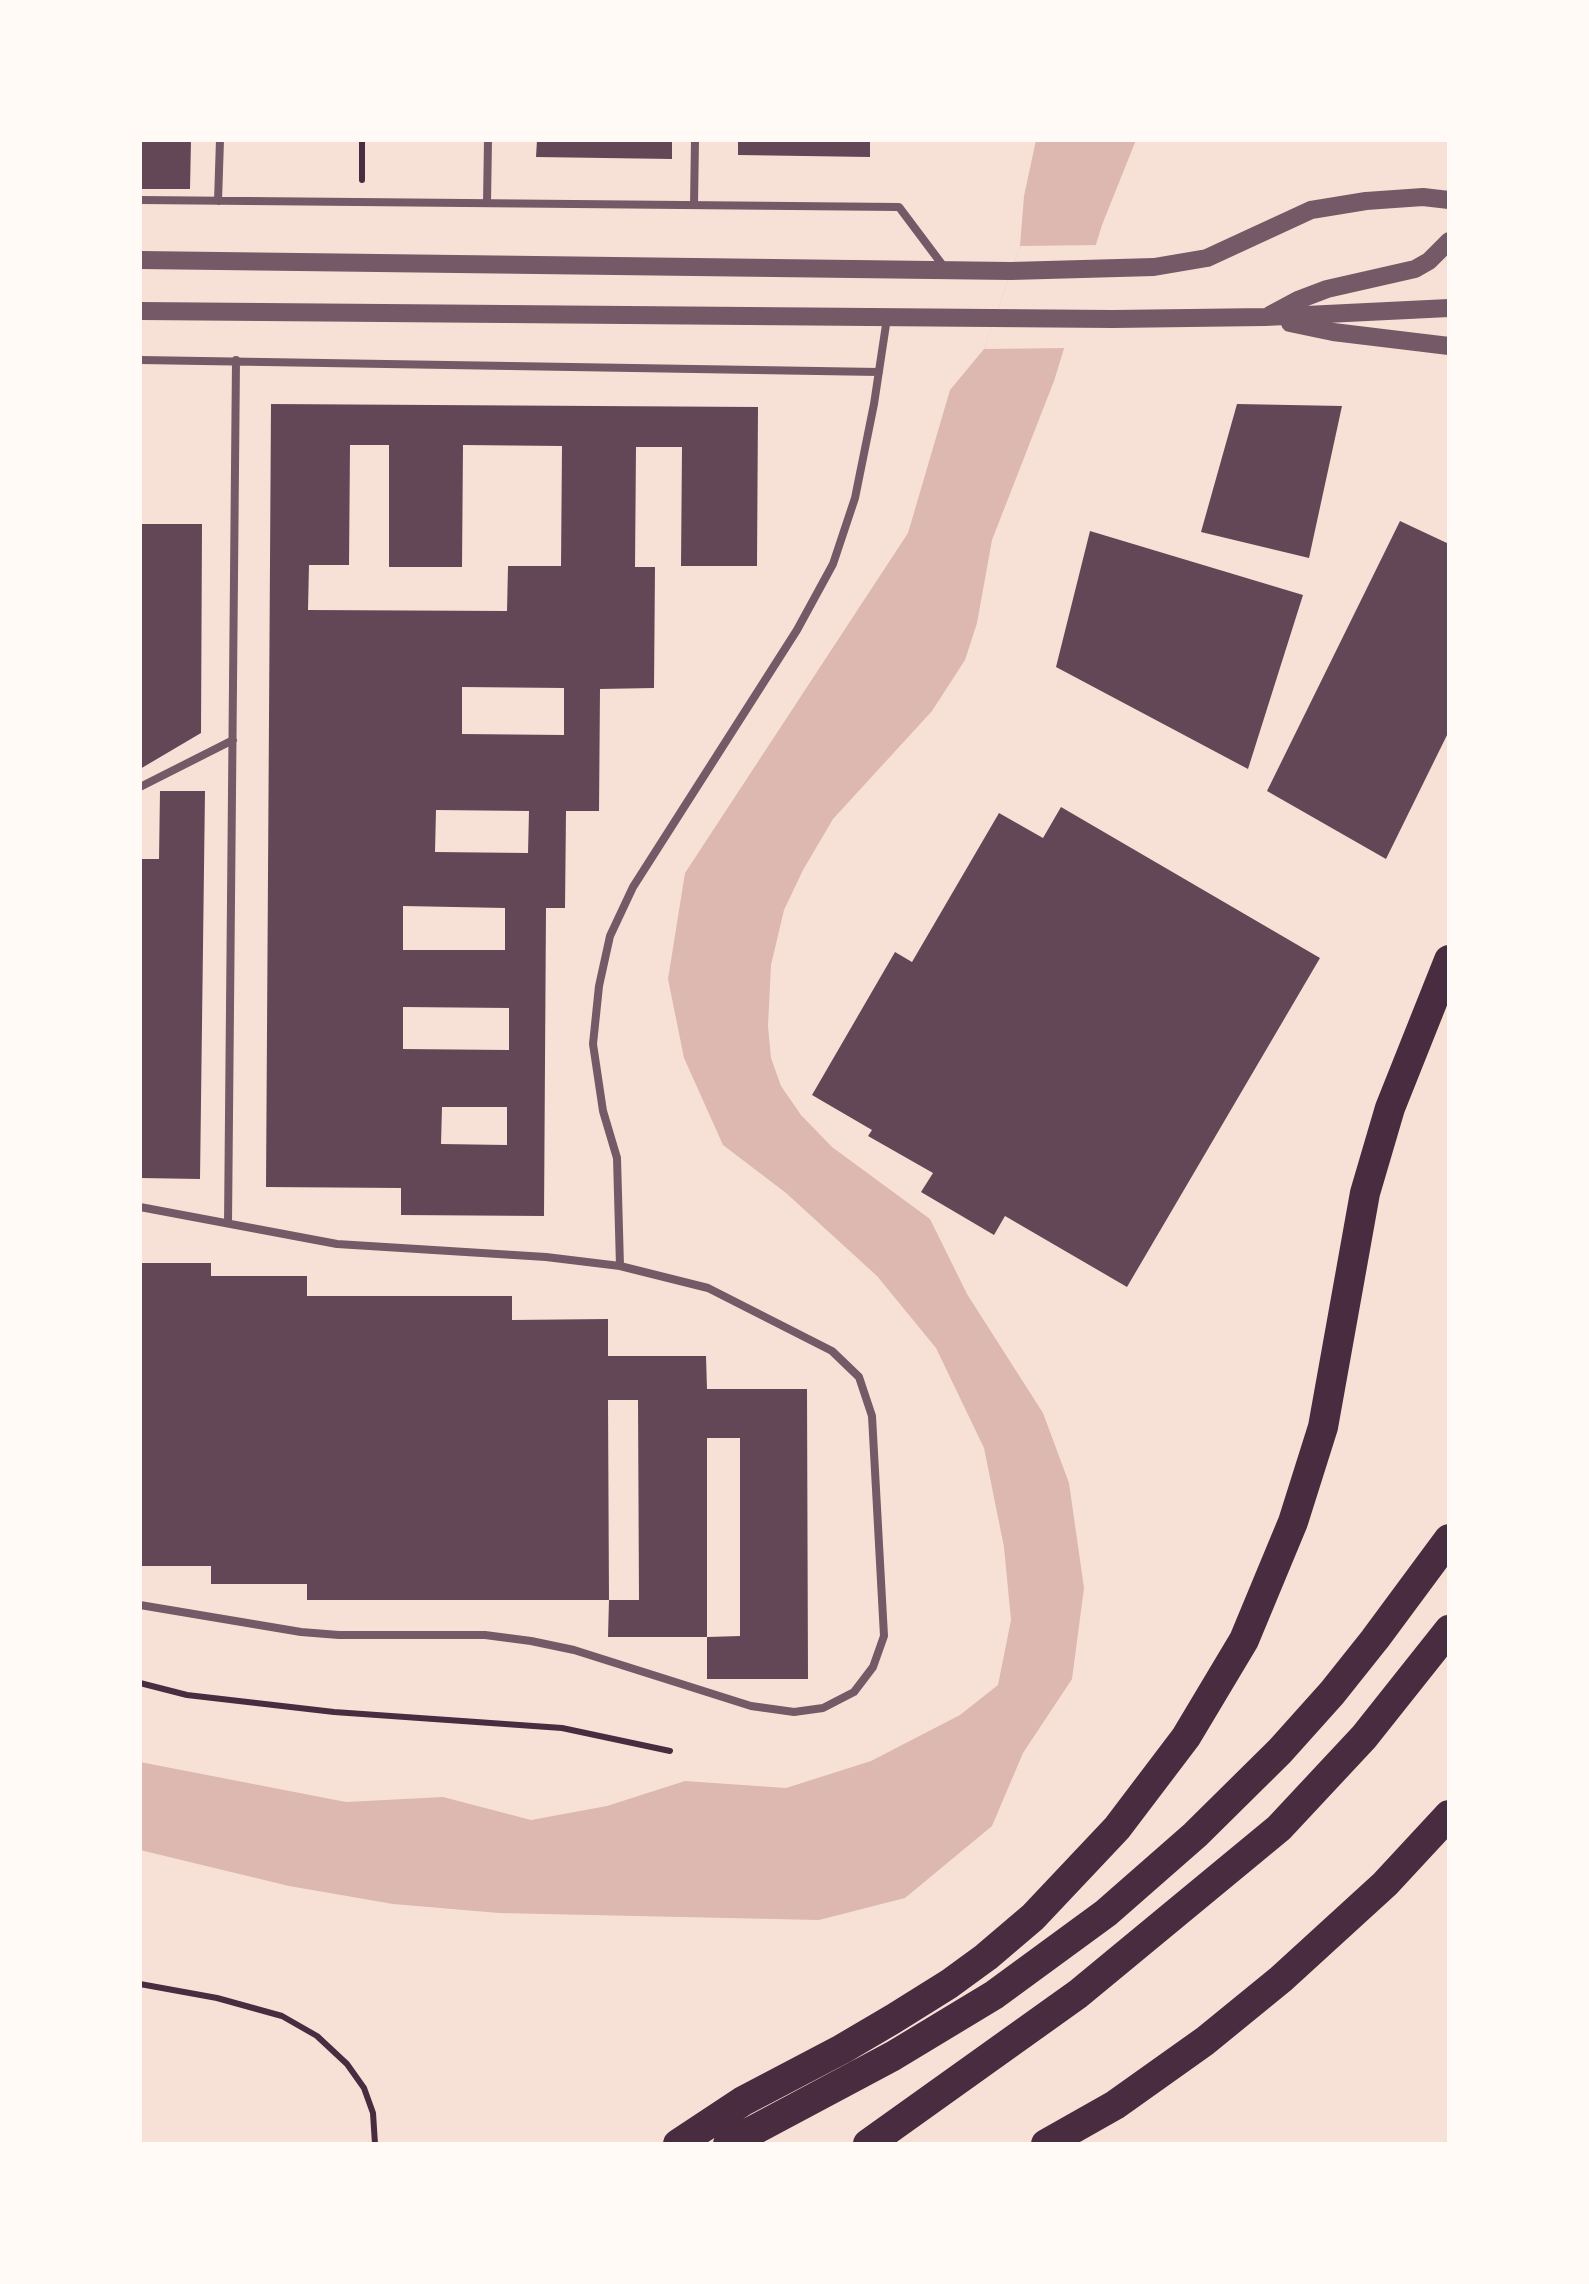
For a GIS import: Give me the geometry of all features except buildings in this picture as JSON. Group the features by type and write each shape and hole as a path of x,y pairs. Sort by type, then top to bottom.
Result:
{"highway":[{"path":"678,2144 743,2101 893,2019 986,1958 1033,1917 1117,1828 1186,1737 1244,1640 1293,1522 1323,1427 1366,1192 1390,1108 1449,960"},
{"path":"728,2144 960,2016 1106,1913 1196,1835 1280,1751 1376,1639 1449,1539"},
{"path":"868,2144 1078,1994 1279,1828 1364,1737 1449,1630"},
{"path":"1046,2144 1115,2104 1251,2004 1385,1884 1449,1814"}],"street":[{"path":"140,260 1012,271 1154,267 1207,258 1311,210 1366,201 1423,197 1449,200"},
{"path":"1265,318 1327,288 1415,269 1449,241"},
{"path":"140,311 1088,319 1265,318 1449,308"},
{"path":"1265,318 1332,332 1449,346"}],"lane":[{"path":"218,201 220,140"},
{"path":"487,203 488,140"},
{"path":"694,205 695,140"},
{"path":"140,200 899,208 946,270"},
{"path":"620,1266 617,1158 603,1111 592,1044 610,936 633,887 797,630 833,564 855,498 887,318"},
{"path":"140,360 879,372"},
{"path":"228,1224 236,360"},
{"path":"140,787 233,740"},
{"path":"140,1207 337,1244 546,1257 620,1266 708,1288 832,1351 859,1377 872,1416 884,1636 873,1667 854,1692 823,1708 794,1712 751,1706 574,1650 531,1641 485,1635 301,1632 140,1604"}],"path":[{"path":"362,140 362,202"},
{"path":"140,1683 187,1696 334,1712 562,1728 670,1750"},
{"path":"140,1984 217,1998 282,2016 317,2036 364,2088 373,2113 374,2144"}],"shaded area":[{"path":"1036,140 1136,140 1102,225 1054,381 992,540 977,623 965,660 932,711 833,819 803,870 784,910 771,965 768,1026 771,1058 781,1086 801,1115 832,1147 930,1219 967,1294 1043,1413 1069,1483 1084,1588 1072,1679 1023,1753 992,1826 905,1898 819,1920 499,1913 393,1904 289,1886 140,1850 140,1762 346,1802 443,1797 531,1820 607,1806 685,1781 786,1788 871,1761 960,1715 998,1685 1011,1620 1004,1547 984,1448 936,1348 877,1276 786,1193 723,1145 684,1058 668,979 685,873 908,533 950,390 984,349 1020,246 1024,196"}],"pier":[{"path":"1101,245 1069,348 984,349 1020,246"}]}
